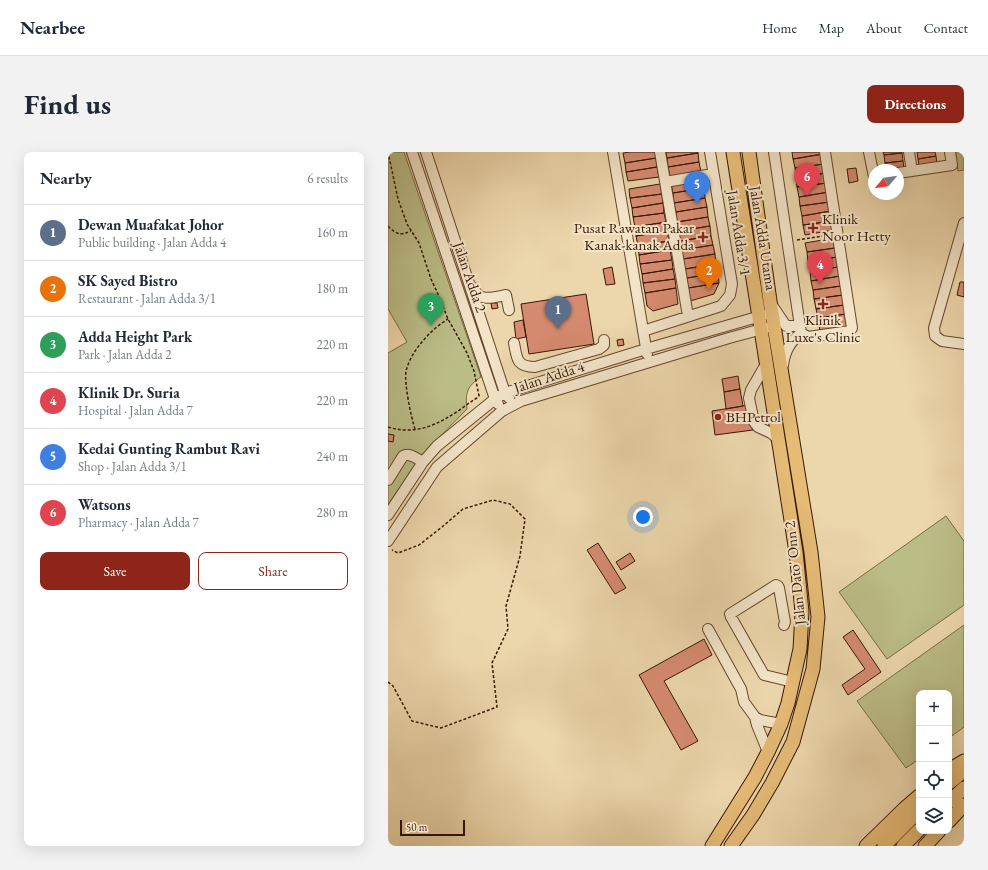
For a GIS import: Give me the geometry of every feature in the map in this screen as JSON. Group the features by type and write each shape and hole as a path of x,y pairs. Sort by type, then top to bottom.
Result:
{"main road":[{"name":"Jalan Adda Utama","path":"733,152 760,322"},
{"name":"Jalan Adda Utama","path":"749,152 774,326"},
{"name":"Jalan Dato' Onn 2","path":"712,846 755,777 781,724 793,682 800,649 802,612 796,552 760,322"},
{"name":"Jalan Dato' Onn 2","path":"734,842 753,815 772,783 793,742 813,669 818,617 812,559 774,326"},
{"path":"952,768 964,761"},
{"path":"952,781 964,772"},
{"path":"952,799 964,788"},
{"path":"866,846 917,798"},
{"path":"952,818 964,805"},
{"path":"884,846 916,814"},
{"path":"903,846 916,833"},
{"path":"925,846 936,834"}],"street":[{"name":"Jalan Adda 2","path":"412,152 495,399 502,411"},
{"name":"Jalan Adda 2","path":"426,152 495,361 506,393 512,405"},
{"path":"613,152 649,362"},
{"path":"660,152 688,316"},
{"name":"Jalan Adda 3/1","path":"643,331 721,306 730,295 732,284 710,152"},
{"path":"774,152 800,330 785,353 782,372"},
{"path":"771,307 786,326 800,330 808,337 851,330 825,152"},
{"path":"869,152 871,164"},
{"path":"909,152 912,171"},
{"path":"904,172 952,165 950,152"},
{"path":"665,182 713,174"},
{"path":"964,223 934,328 936,336 942,341 964,344"},
{"path":"460,256 464,257 475,292 478,296 489,299 506,295 508,310"},
{"path":"488,338 482,308 489,299"},
{"name":"Jalan Adda 4","path":"388,541 437,466 502,411 521,401 649,362 760,322 771,307"},
{"name":"Jalan Adda 4","path":"388,515 423,462 437,446 495,399 506,393 646,349 760,322 774,326"},
{"path":"514,343 517,358 520,364 525,367 535,367 599,349 604,345 604,340"},
{"path":"495,361 510,384 518,386 531,385"},
{"path":"766,364 751,390 749,398 754,422 758,427 771,432 778,439"},
{"path":"388,480 403,456 406,454 410,454 423,462"},
{"path":"784,625 785,622 779,588 776,585 730,614 730,617 764,675 793,682"},
{"path":"708,629 741,689 744,702 755,717 768,752"},
{"path":"755,717 760,720 781,724"}],"path":[{"path":"388,152 398,199 411,231 419,243 431,278 448,319 467,353 474,371 479,396 449,417 430,427 415,429 394,429 388,427"},
{"path":"388,226 394,232 403,235 411,231"},
{"path":"787,241 837,234"},
{"path":"415,429 408,398 406,372 413,354 438,325 448,319"},
{"path":"388,549 398,553 419,545 463,508 493,500 510,504 525,519 520,556 506,606 508,629 492,663 497,707 441,728 412,721 393,686 388,682"}],"green space":[{"path":"388,152 404,152 481,377 468,390 466,399 467,409 421,456 388,505 388,353 407,342 388,309"},
{"path":"955,152 964,152 964,170 958,171"},
{"path":"946,516 964,541 964,605 887,659 839,592"},
{"path":"964,625 964,727 952,736 952,690 916,690 916,761 906,768 857,701"}],"building":[{"path":"655,152 656,158 625,163 623,153"},
{"path":"666,152 698,152 698,153 667,158"},
{"path":"792,152 823,152 823,154 793,159"},
{"path":"883,152 902,152 902,153 884,155"},
{"path":"917,152 935,152 936,156 918,159"},
{"path":"698,153 699,162 668,167 667,158"},
{"path":"902,153 903,161 885,163 884,155"},
{"path":"823,154 824,164 795,168 793,159"},
{"path":"936,156 937,164 919,166 918,159"},
{"path":"656,158 657,167 626,172 625,163"},
{"path":"903,161 903,164 885,164"},
{"path":"699,162 701,172 670,177 668,167"},
{"path":"824,164 826,173 796,178 795,168"},
{"path":"657,167 659,177 628,181 626,172"},
{"path":"856,168 858,181 849,183 847,169"},
{"path":"826,173 827,183 797,187 796,178"},
{"path":"702,179 704,188 673,193 671,184"},
{"path":"827,183 829,192 799,197 797,187"},
{"path":"660,184 662,194 630,198 629,189"},
{"path":"704,188 705,198 674,203 673,193"},
{"path":"829,192 830,202 800,206 799,197"},
{"path":"662,194 663,203 632,208 630,198"},
{"path":"705,198 707,207 676,212 674,203"},
{"path":"830,202 831,211 802,216 800,206"},
{"path":"663,203 664,213 633,217 632,208"},
{"path":"707,207 708,217 677,222 676,212"},
{"path":"831,211 833,221 803,225 802,216"},
{"path":"664,213 666,222 635,227 633,217"},
{"path":"708,217 710,226 679,231 677,222"},
{"path":"833,221 834,230 805,235 803,225"},
{"path":"666,222 667,231 636,236 635,227"},
{"path":"710,226 711,236 680,241 679,231"},
{"path":"667,231 669,241 638,246 636,236"},
{"path":"711,236 713,245 682,250 680,241"},
{"path":"834,238 835,248 807,252 805,243"},
{"path":"669,241 670,250 639,255 638,246"},
{"path":"713,245 715,254 683,259 682,250"},
{"path":"835,248 837,257 808,262 807,252"},
{"path":"670,250 672,260 640,264 639,255"},
{"path":"715,254 716,264 685,269 683,259"},
{"path":"837,257 838,267 810,271 808,262"},
{"path":"672,260 673,269 642,274 640,264"},
{"path":"716,264 718,273 687,278 685,269"},
{"path":"612,267 615,284 606,285 603,269"},
{"path":"838,267 840,276 811,281 810,271"},
{"path":"673,269 675,279 643,283 642,274"},
{"path":"718,273 719,283 688,288 687,278"},
{"path":"840,276 841,286 813,290 811,281"},
{"path":"675,279 676,288 645,293 643,283"},
{"path":"960,282 964,282 964,297 957,295"},
{"path":"719,283 714,294 690,301 688,288"},
{"path":"841,286 843,295 814,299 813,290"},
{"path":"676,288 678,304 653,311 647,306 645,293"},
{"path":"586,294 594,344 529,354 521,304"},
{"path":"843,295 844,305 816,309 814,299"},
{"path":"491,303 497,303 498,308 492,309"},
{"path":"844,305 846,314 818,318 816,309"},
{"path":"846,314 848,327 820,332 818,318"},
{"path":"523,320 526,337 516,339 514,322"},
{"path":"623,339 624,345 618,346 617,340"},
{"path":"738,376 740,389 724,392 722,379"},
{"path":"740,389 743,406 726,409 724,392"},
{"path":"749,405 753,430 715,435 712,411"},
{"path":"388,434 394,435 393,442 388,441"},
{"path":"598,543 626,588 615,594 587,550"},
{"path":"630,553 635,561 621,570 616,562"},
{"path":"853,630 881,672 848,695 842,685 865,669 843,637"},
{"path":"704,639 712,655 664,681 698,741 681,750 639,675"}],"place":[{"name":"Watsons","path":"807,196"},
{"name":"Kedai Gunting Rambut Ravi","path":"697,204"},
{"name":"Klinik Noor Hetty","path":"813,228"},
{"name":"Pusat Rawatan Pakar Kanak-kanak Adda","path":"703,237"},
{"name":"Klinik Dr. Suria","path":"820,284"},
{"name":"SK Sayed Bistro","path":"709,290"},
{"name":"Klinik Luxe's Clinic","path":"823,304"},
{"name":"Adda Height Park","path":"431,326"},
{"name":"Dewan Muafakat Johor","path":"558,329"},
{"name":"BHPetrol","path":"718,417"}]}
